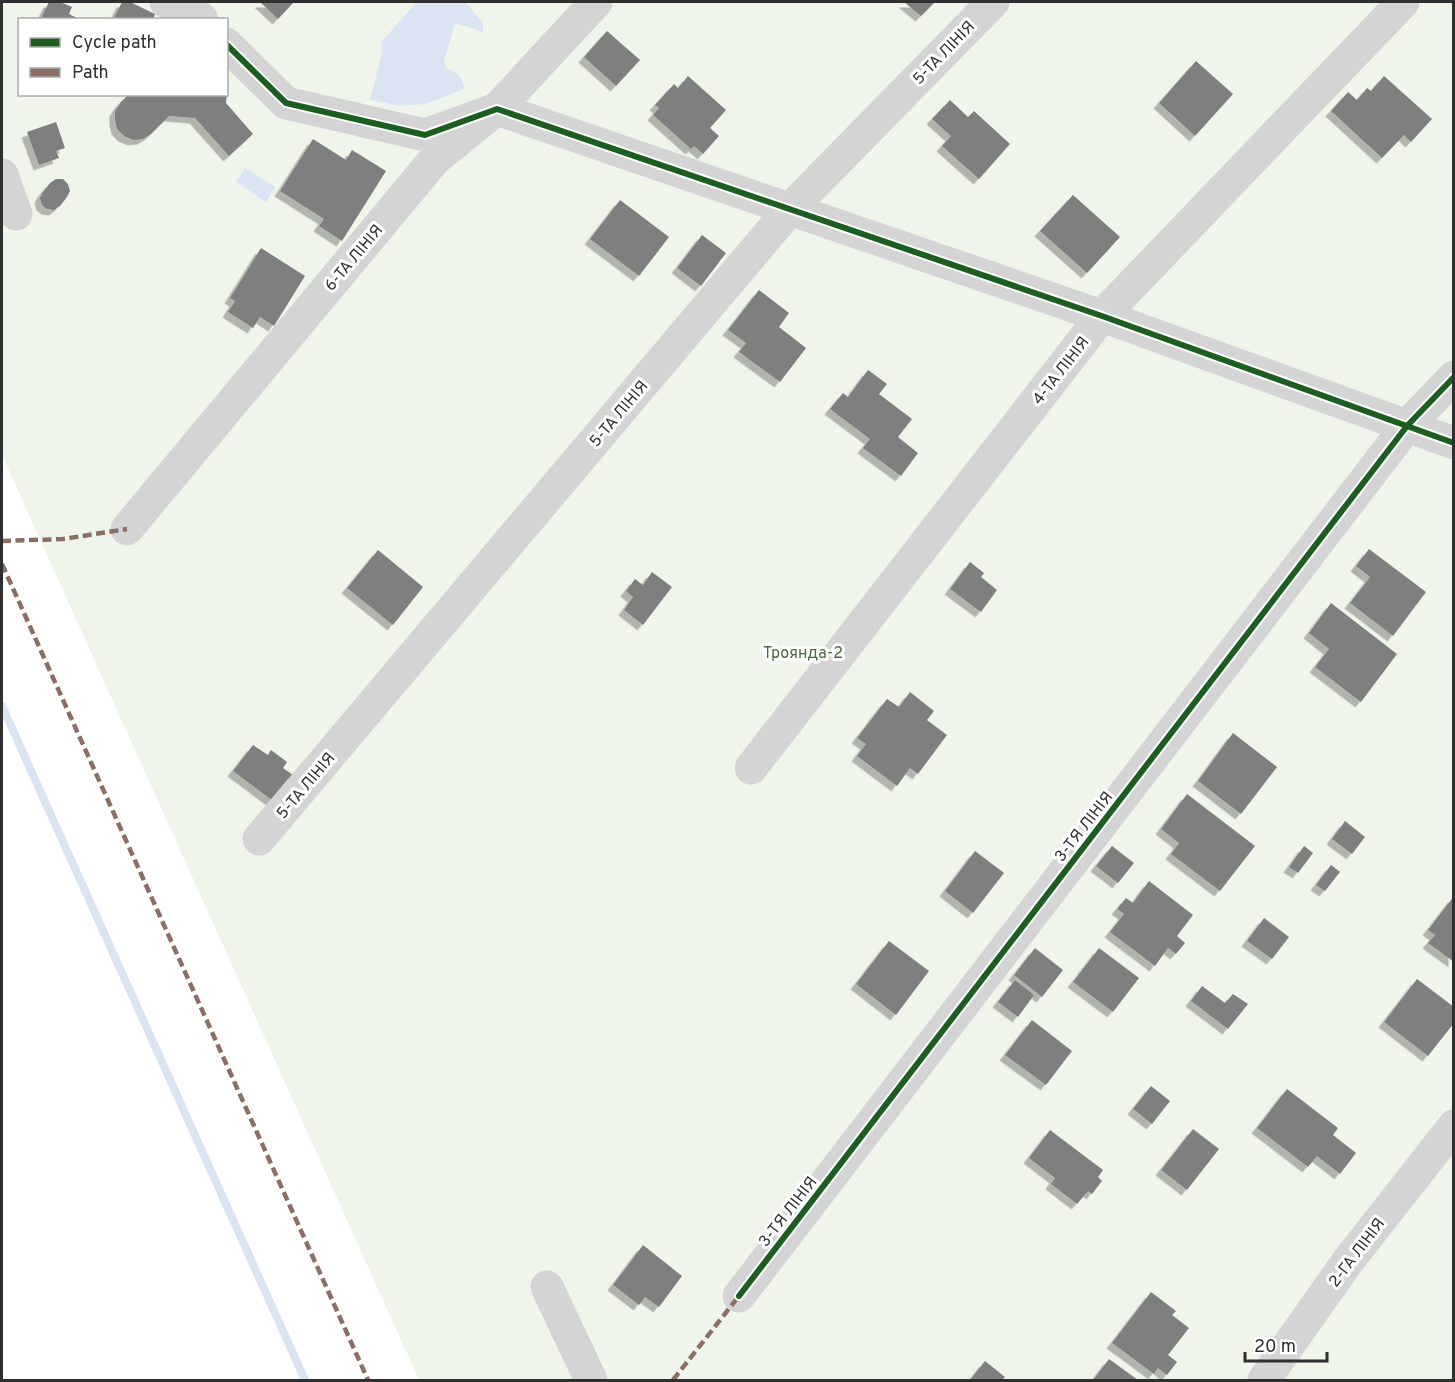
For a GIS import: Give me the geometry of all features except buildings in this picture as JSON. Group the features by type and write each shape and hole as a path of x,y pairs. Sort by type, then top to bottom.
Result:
{"street":[{"path":"166,2 203,12"},
{"name":"6-ТА ЛІНІЯ","path":"127,529 435,159 497,109 596,2"},
{"name":"5-ТА ЛІНІЯ","path":"260,839 790,209 993,2"},
{"name":"4-ТА ЛІНІЯ","path":"751,768 1102,316 1402,2"},
{"path":"228,46 286,103 425,135 497,109 1102,316 1454,443"},
{"path":"2,175 16,214"},
{"name":"3-ТЯ ЛІНІЯ","path":"739,1296 1407,426 1454,377"},
{"name":"2-ГА ЛІНІЯ","path":"1264,1380 1348,1261 1454,1126"},
{"path":"547,1287 591,1380"}],"green space":[{"name":"Троянда-2","path":"2,2 1453,2 1453,1380 419,1380 2,455"}],"shaded area":[{"path":"417,2 465,2 483,23 483,32 455,23 444,62 446,68 461,78 464,89 425,104 400,106 370,100 382,53 381,42"},
{"path":"245,168 275,187 266,202 236,182"}],"waterway":[{"path":"2,706 305,1380"}],"marked path":[{"path":"2,541 63,539 127,529"},
{"path":"2,564 368,1380"},
{"path":"673,1380 739,1296"}],"cycle path":[{"path":"228,46 286,103 425,135 497,109 1102,316 1454,443"},
{"path":"739,1296 1407,426 1454,377"}]}
